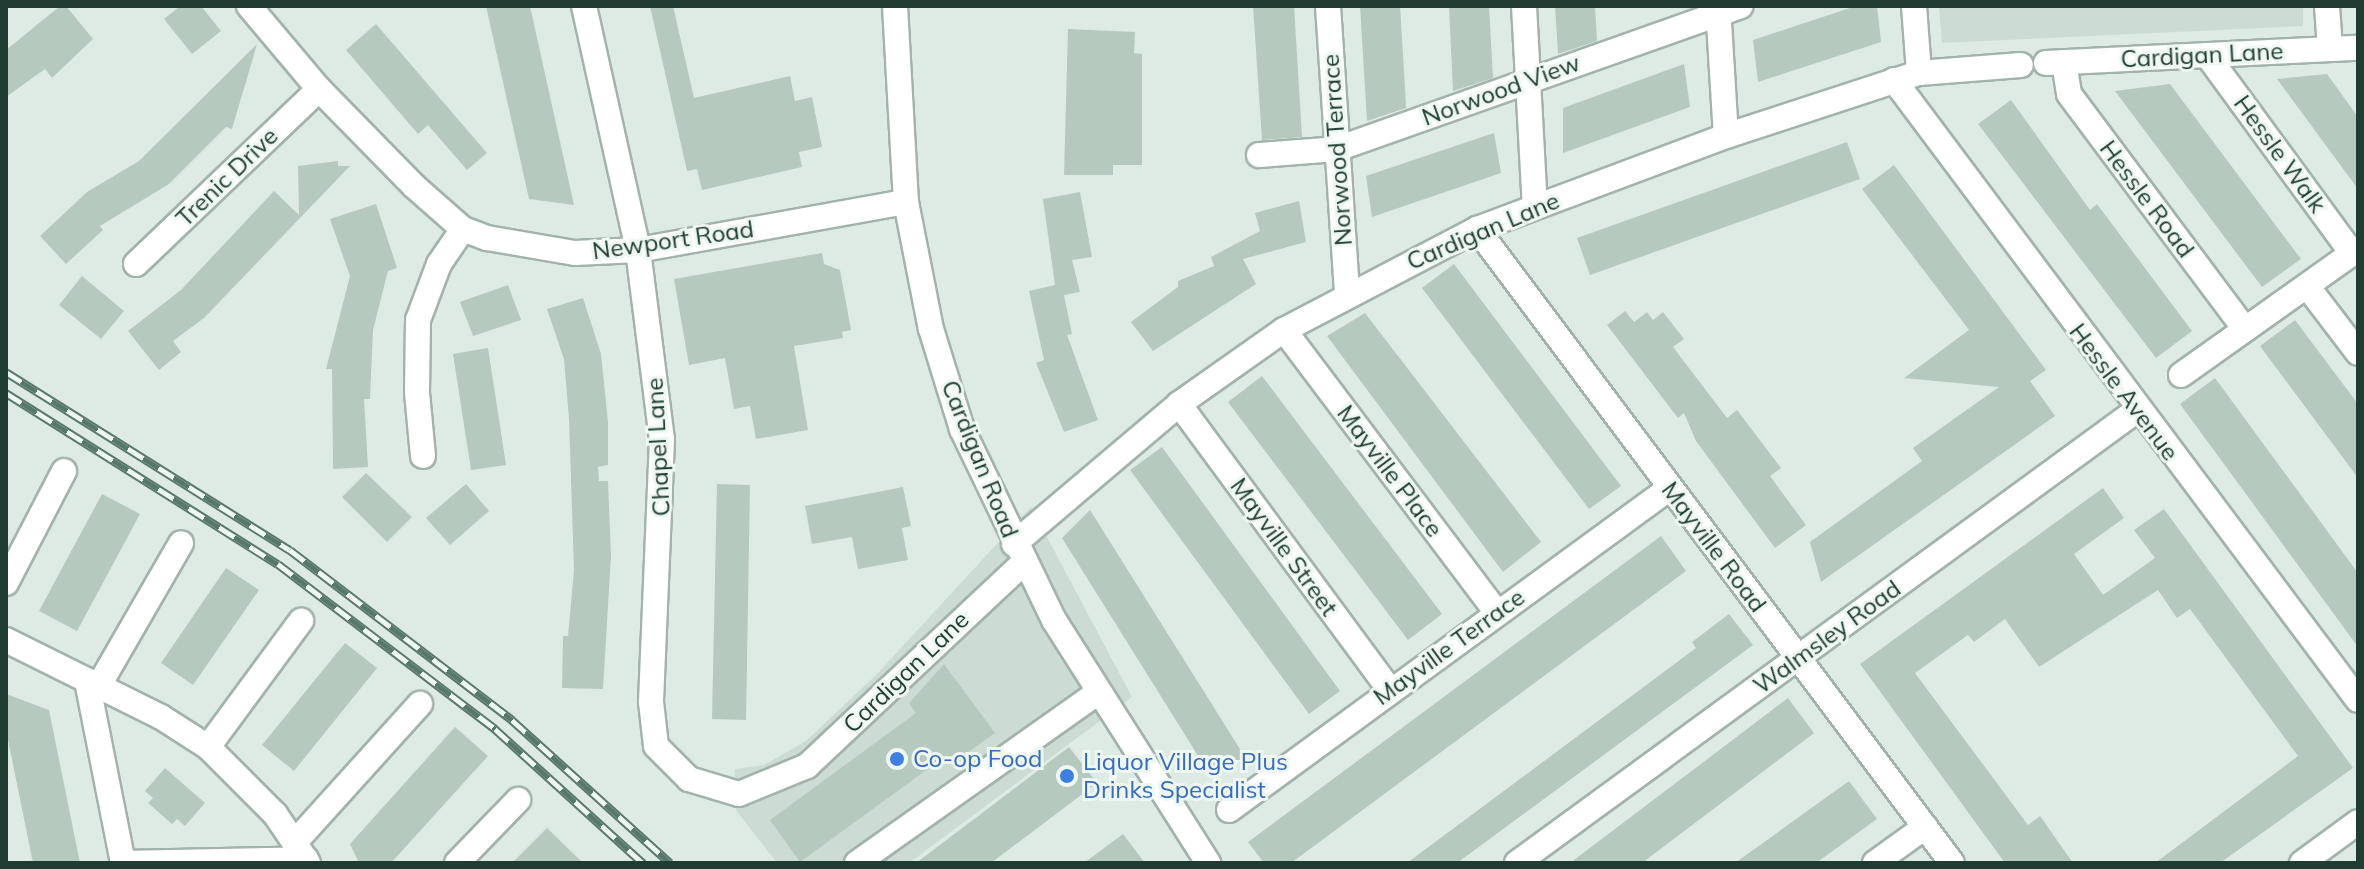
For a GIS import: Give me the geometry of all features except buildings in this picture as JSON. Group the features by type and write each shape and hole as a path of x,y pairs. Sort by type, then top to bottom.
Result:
{"street":[{"name":"Newport Road","path":"249,6 319,89 463,229 498,240 575,253 638,250 906,202"},
{"name":"Chapel Lane","path":"584,6 638,250 662,439 652,691 656,746 689,779 720,791 739,794 786,776"},
{"name":"Cardigan Road","path":"895,6 906,202 931,329 962,429 1019,553 1096,694 1208,863"},
{"name":"Norwood Terrace","path":"1328,6 1347,294"},
{"path":"1524,6 1535,206"},
{"path":"1914,6 1919,73"},
{"path":"2327,6 2330,49"},
{"name":"Norwood View","path":"1259,155 1337,149 1725,8"},
{"path":"1725,8 1726,136"},
{"name":"Cardigan Lane","path":"2055,62 2358,48"},
{"name":"Hessle Walk","path":"2207,55 2355,251"},
{"name":"Hessle Road","path":"2055,62 2069,94 2245,329"},
{"name":"Cardigan Lane","path":"786,776 807,766 864,715 1019,553 1179,404 1284,330 1347,294 1477,229 1726,136 1919,73 2021,65"},
{"name":"Hessle Avenue","path":"1894,80 2137,410 2358,700"},
{"name":"Trenic Drive","path":"136,264 319,89"},
{"path":"423,456 417,392 418,320 439,264 463,229"},
{"name":"Mayville Road","path":"1477,229 1952,863"},
{"path":"2181,375 2355,251"},
{"path":"2307,286 2358,353"},
{"name":"Mayville Place","path":"1284,330 1497,613"},
{"name":"Mayville Street","path":"1179,404 1390,690"},
{"name":"Walmsley Road","path":"1517,863 2137,410"},
{"path":"6,583 64,471"},
{"name":"Mayville Terrace","path":"1229,810 1670,488"},
{"path":"181,543 92,684 122,863 303,854 420,704"},
{"path":"208,747 301,621"},
{"path":"6,640 208,747 303,854"},
{"path":"857,863 1096,694"},
{"path":"457,863 518,800"},
{"path":"2304,862 2358,822"},
{"path":"1875,863 1925,827"}],"shaded area":[{"path":"1939,6 2303,6 2303,26 1942,43"},
{"path":"1031,507 1132,697 909,863 777,863 736,810 735,769 764,765 806,741 877,674"}],"railway":[{"path":"6,372 290,550 512,720 670,863"},
{"path":"6,393 278,564 495,729 643,863"}],"place":[{"name":"Co-op Food","path":"897,759"},
{"name":"Liquor Village Plus Drinks Specialist","path":"1067,776"}]}
